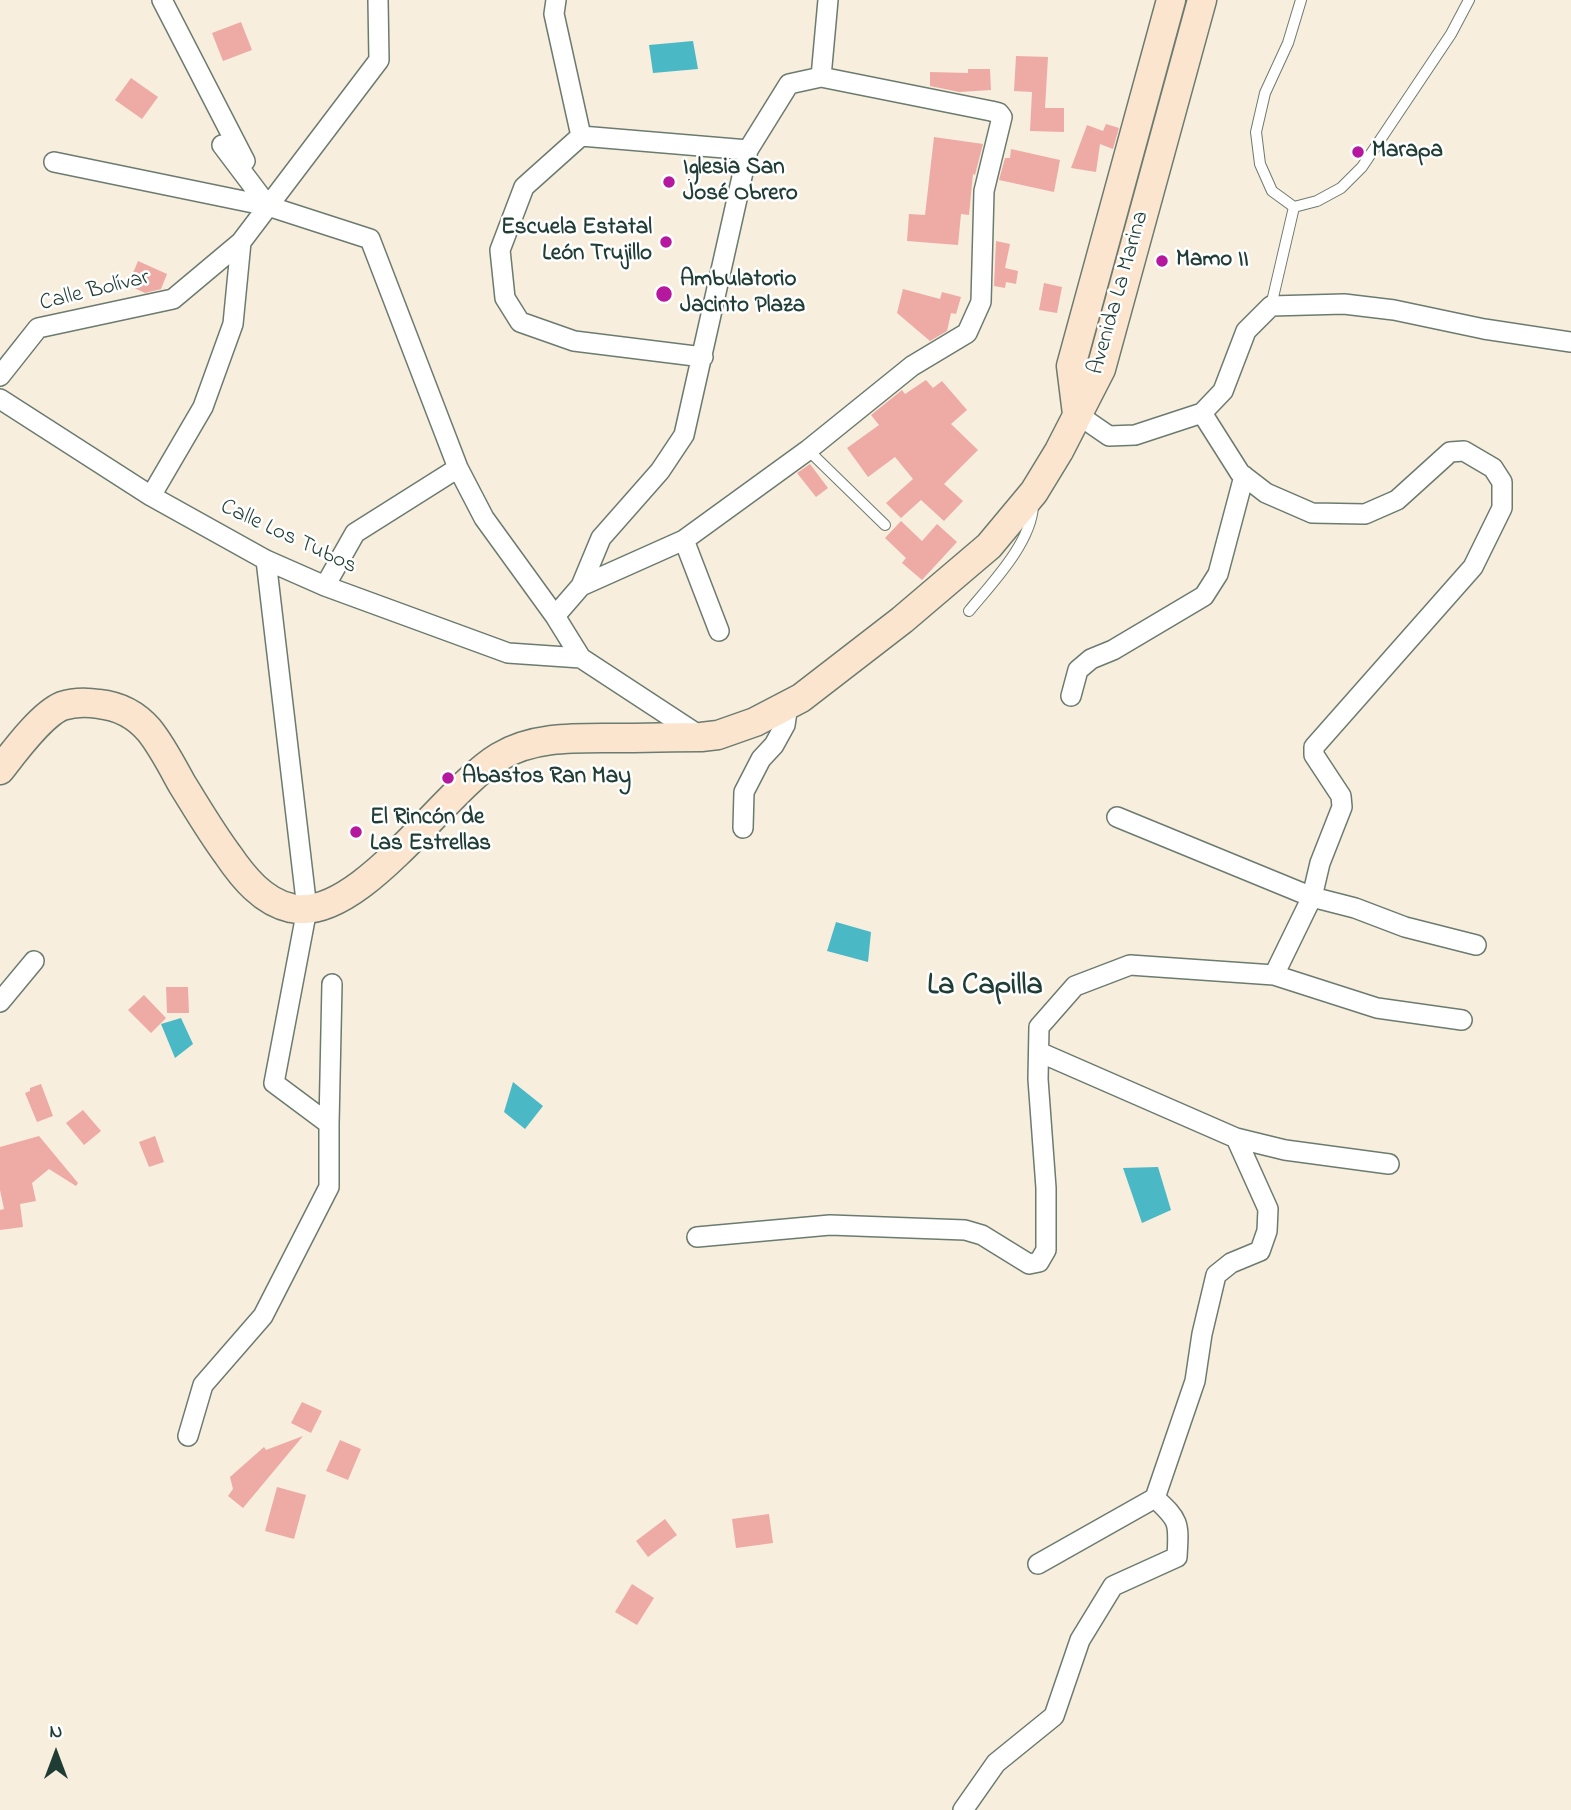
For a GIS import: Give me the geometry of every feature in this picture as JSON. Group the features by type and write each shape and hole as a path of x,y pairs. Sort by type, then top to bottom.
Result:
{"main road":[{"name":"Avenida La Marina","path":"1077,414 1071,366 1171,0"},
{"name":"Avenida La Marina","path":"1077,414 1101,369 1202,0"},
{"path":"0,770 46,718 62,706 85,702 113,705 148,729 206,824 243,877 269,899 291,908 307,909 329,904 384,867 470,778 499,757 527,744 555,739 718,735 755,722 801,698 892,628 989,547 1034,492 1077,414"}],"street":[{"path":"162,0 268,206"},
{"name":"Calle Bolívar","path":"0,376 38,328 173,299 241,242 379,60 378,0"},
{"path":"556,0 554,13 581,136"},
{"path":"821,77 828,0"},
{"path":"555,616 581,586 601,538 660,471 684,435 748,150 789,84 821,77 999,113 1002,117 984,191 981,302 967,333 912,366 808,450 684,540 581,586"},
{"path":"703,357 574,341 520,323 505,298 500,250 524,187 581,136 748,150"},
{"path":"222,145 268,206"},
{"path":"54,162 268,206 370,239 458,468 484,518 555,616 581,658 701,737"},
{"path":"151,496 202,407 233,324 241,242"},
{"path":"1077,414 1110,436 1135,435 1202,413 1223,391 1246,331 1271,306 1344,304 1571,342"},
{"name":"Calle Los Tubos","path":"0,399 151,496 266,560 325,586 508,653 581,658"},
{"path":"1202,413 1240,473 1266,493 1312,513 1365,513 1397,500 1450,452 1464,451 1493,468 1502,482 1502,508 1473,567 1314,747 1314,755 1342,801 1320,863 1312,897 1274,975"},
{"path":"325,586 355,533 458,468"},
{"path":"1071,696 1078,670 1091,659 1112,650 1204,596 1217,574 1244,476"},
{"path":"684,540 719,631"},
{"path":"266,560 307,909 274,1083 329,1124"},
{"path":"743,828 744,792 761,759 785,725 788,705"},
{"path":"1117,817 1312,897 1355,908 1405,927 1476,945"},
{"path":"0,1002 34,961"},
{"path":"697,1237 830,1225 965,1230 982,1235 1029,1264 1039,1262 1046,1250 1046,1188 1038,1079 1038,1027 1075,986 1130,965 1274,975 1377,1009 1462,1020"},
{"path":"188,1436 203,1385 263,1316 329,1186 332,984"},
{"path":"1039,1052 1236,1138 1285,1150 1389,1164"},
{"path":"1038,1564 1155,1498 1195,1381 1202,1334 1216,1275 1231,1263 1259,1251 1267,1231 1268,1209 1236,1138"},
{"path":"963,1810 996,1763 1054,1716 1080,1640 1113,1586 1177,1557 1179,1532 1175,1517 1155,1498"}],"lane":[{"path":"1294,207 1272,191 1260,164 1256,132 1265,93 1289,43 1301,0"},
{"path":"1294,207 1317,201 1341,188 1362,167 1451,34 1469,0"},
{"path":"1271,306 1294,207"},
{"path":"808,450 885,525"},
{"path":"970,611 1017,550 1033,514 1034,492"}],"water":[{"path":"693,41 698,69 653,73 649,45"},
{"path":"836,922 871,932 868,962 827,951"},
{"path":"181,1018 193,1044 175,1058 161,1024"},
{"path":"513,1082 543,1106 525,1129 504,1112"},
{"path":"1158,1167 1171,1210 1142,1223 1123,1168"}],"building":[{"path":"241,22 252,50 223,61 212,33"},
{"path":"1016,56 1048,57 1045,108 1064,108 1064,132 1030,131 1032,92 1014,91"},
{"path":"968,69 990,69 991,90 959,92 930,86 930,72 968,73"},
{"path":"131,78 158,97 142,119 115,100"},
{"path":"1106,124 1119,128 1113,149 1100,144 1096,172 1071,168 1087,125 1103,131"},
{"path":"934,137 983,144 975,175 973,174 969,215 961,214 958,245 907,241 909,214 925,215"},
{"path":"1011,149 1060,160 1054,192 999,180 1005,158 1010,158"},
{"path":"996,241 1010,244 1005,268 1018,271 1016,284 1006,282 1005,288 994,286"},
{"path":"138,261 167,274 161,289 145,293 128,285"},
{"path":"1044,283 1062,287 1057,313 1039,310"},
{"path":"903,289 940,299 942,292 961,297 956,314 951,313 947,331 930,341 897,313"},
{"path":"926,380 933,388 942,381 967,410 951,424 978,450 944,484 963,501 944,521 921,500 901,518 886,503 913,479 895,457 868,477 847,448 879,425 871,415 902,390 905,394"},
{"path":"810,464 828,488 816,497 797,473"},
{"path":"901,521 922,541 937,524 957,542 922,580 902,563 906,558 885,538"},
{"path":"166,987 188,987 189,1013 167,1013"},
{"path":"144,995 166,1018 151,1033 128,1010"},
{"path":"41,1084 53,1116 37,1122 25,1093"},
{"path":"83,1110 101,1131 84,1145 66,1123"},
{"path":"39,1136 78,1183 76,1186 49,1169 32,1183 36,1201 20,1204 23,1227 0,1230 0,1210 4,1209 0,1190 0,1147"},
{"path":"155,1136 164,1162 149,1167 139,1142"},
{"path":"302,1402 322,1411 311,1433 291,1423"},
{"path":"303,1436 243,1508 228,1496 233,1489 230,1477 264,1447 266,1450"},
{"path":"340,1440 361,1449 348,1480 326,1471"},
{"path":"277,1487 306,1495 294,1539 265,1531"},
{"path":"769,1514 773,1543 736,1548 732,1519"},
{"path":"665,1519 677,1535 648,1557 636,1541"},
{"path":"632,1584 654,1598 637,1625 615,1612"}],"place":[{"name":"Marapa","path":"1358,152"},
{"name":"Iglesia San José Obrero","path":"669,182"},
{"name":"Escuela Estatal León Trujillo","path":"666,242"},
{"name":"Mamo II","path":"1162,261"},
{"name":"Ambulatorio Jacinto Plaza","path":"664,294"},
{"name":"Abastos Ran May","path":"448,778"},
{"name":"El Rincón de Las Estrellas","path":"356,832"}],"district":[{"name":"La Capilla","path":"985,988"}]}
